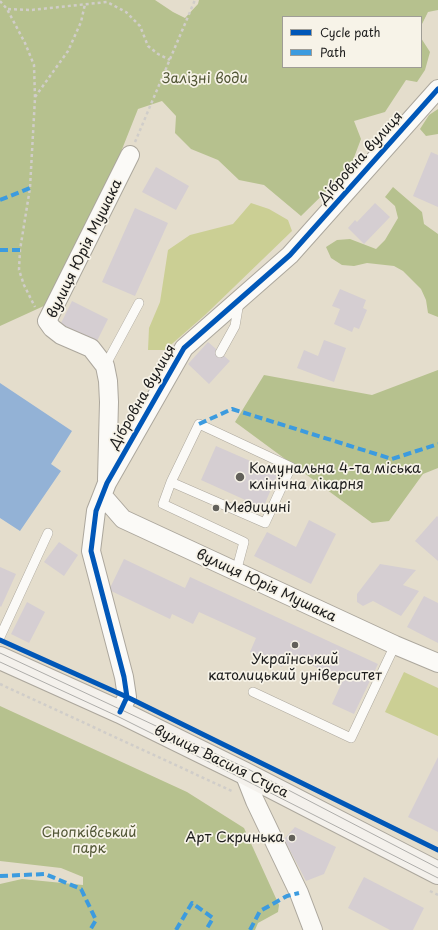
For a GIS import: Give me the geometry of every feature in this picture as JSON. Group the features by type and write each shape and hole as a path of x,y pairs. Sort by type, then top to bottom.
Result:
{"main road":[{"name":"вулиця Василя Стуса","path":"0,658 120,712 244,773 431,880"}],"street":[{"name":"Дібровна вулиця","path":"120,712 127,697 124,677 91,551 102,496 184,348 290,255 438,90"},
{"name":"вулиця Юрія Мушака","path":"130,155 48,321 52,328 61,335 91,348 105,366 108,381 109,402 102,496 124,519 395,645 438,663"},
{"path":"244,773 254,801 299,893 313,930"}],"lane":[{"path":"220,352 235,326 240,299"},
{"path":"105,366 139,303"},
{"path":"171,482 265,523 291,466 199,424 171,482 163,504 244,542 236,572"},
{"path":"0,637 48,532"},
{"path":"253,692 351,738 395,645"}],"path":[{"path":"130,155 195,0"},
{"path":"0,1 8,9 34,65 35,98 30,188 20,250 19,270 24,285 36,308"},
{"path":"8,9 31,10 107,2 126,12 140,26 148,46 158,54 170,60"},
{"path":"35,98 68,51 81,22 86,4"},
{"path":"0,684 254,801"},
{"path":"431,880 438,895"}],"green space":[{"name":"Залізні води","path":"0,0 155,0 185,18 198,4 199,0 438,0 438,10 428,12 422,24 422,16 282,16 282,68 422,68 422,40 430,52 425,70 417,82 406,80 385,112 354,121 361,139 350,168 301,216 264,185 239,180 218,160 191,149 175,133 176,116 162,101 138,109 105,192 46,305 0,326"},
{"path":"438,109 438,134 426,136 420,129 429,115"},
{"path":"393,187 422,212 424,224 438,234 438,317 428,313 426,300 421,289 403,271 394,266 367,263 354,266 342,265 331,258 326,247 337,240 350,239 376,249 385,240 398,218 395,206 385,197"},
{"path":"251,203 269,209 288,220 292,231 205,315 165,350 148,350 149,328 160,302 168,250 190,235 233,224"},
{"path":"438,370 438,468 423,474 389,521 372,523 235,422 264,375 372,395"},
{"path":"404,672 438,688 438,736 385,712"},
{"name":"Снопківський парк","path":"0,706 187,792 244,828 279,905 278,912 258,923 255,930 0,930 0,884 22,879 83,885 83,877 61,868 0,861"}],"water":[{"path":"0,383 72,431 51,464 61,471 20,531 0,518"}],"building":[{"path":"431,152 438,155 438,207 413,196"},
{"path":"156,167 189,186 176,210 142,192"},
{"path":"375,203 390,217 364,244 348,228 355,220 357,222"},
{"path":"135,208 168,223 135,296 102,282"},
{"path":"340,289 366,300 363,308 367,310 359,329 354,327 352,332 334,324 340,309 332,306"},
{"path":"72,301 108,319 96,343 60,325"},
{"path":"324,340 346,348 334,382 297,368 304,350 318,356"},
{"path":"208,342 230,361 209,384 188,364"},
{"name":"Комунальна 4-та міська клінічна лікарня","path":"216,446 278,473 263,508 201,480"},
{"path":"437,516 438,517 438,561 415,541"},
{"path":"309,520 336,534 311,584 254,556 267,532 296,547"},
{"path":"59,542 78,555 64,576 44,562"},
{"name":"Український католицький університет","path":"124,559 185,588 190,577 378,664 354,714 332,704 343,680 288,654 282,667 250,652 256,638 199,612 193,624 172,614 170,619 109,590"},
{"path":"380,564 416,570 403,585 419,591 401,616 373,601 363,606 357,602 357,594"},
{"path":"0,567 16,574 1,607 0,606"},
{"path":"424,596 438,603 438,643 407,627"},
{"path":"27,602 45,612 29,643 11,634"},
{"path":"438,757 438,832 408,817"},
{"path":"295,827 336,847 324,874 306,881 284,839"},
{"path":"364,877 424,908 413,930 390,930 348,908"}],"tram line":[{"path":"0,653 248,769 438,868"},
{"path":"0,662 117,716 438,878"}],"marked path":[{"path":"0,200 30,188"},
{"path":"0,250 20,250"},
{"path":"199,424 232,409 392,459 438,444"},
{"path":"0,876 45,874 81,889 96,920 90,930"},
{"path":"250,930 260,911 287,896 299,893"},
{"path":"176,930 192,903 213,918 206,930"}],"cycle path":[{"path":"120,712 127,697 124,677 91,551 96,511 107,483 184,348 290,255 438,89"},
{"path":"0,640 127,697 438,850"}],"place":[{"name":"Комунальна 4-та міська клінічна лікарня","path":"240,477"},
{"name":"Медицині","path":"216,508"},
{"name":"Український католицький університет","path":"295,645"},
{"name":"Арт Скринька","path":"292,838"}]}
